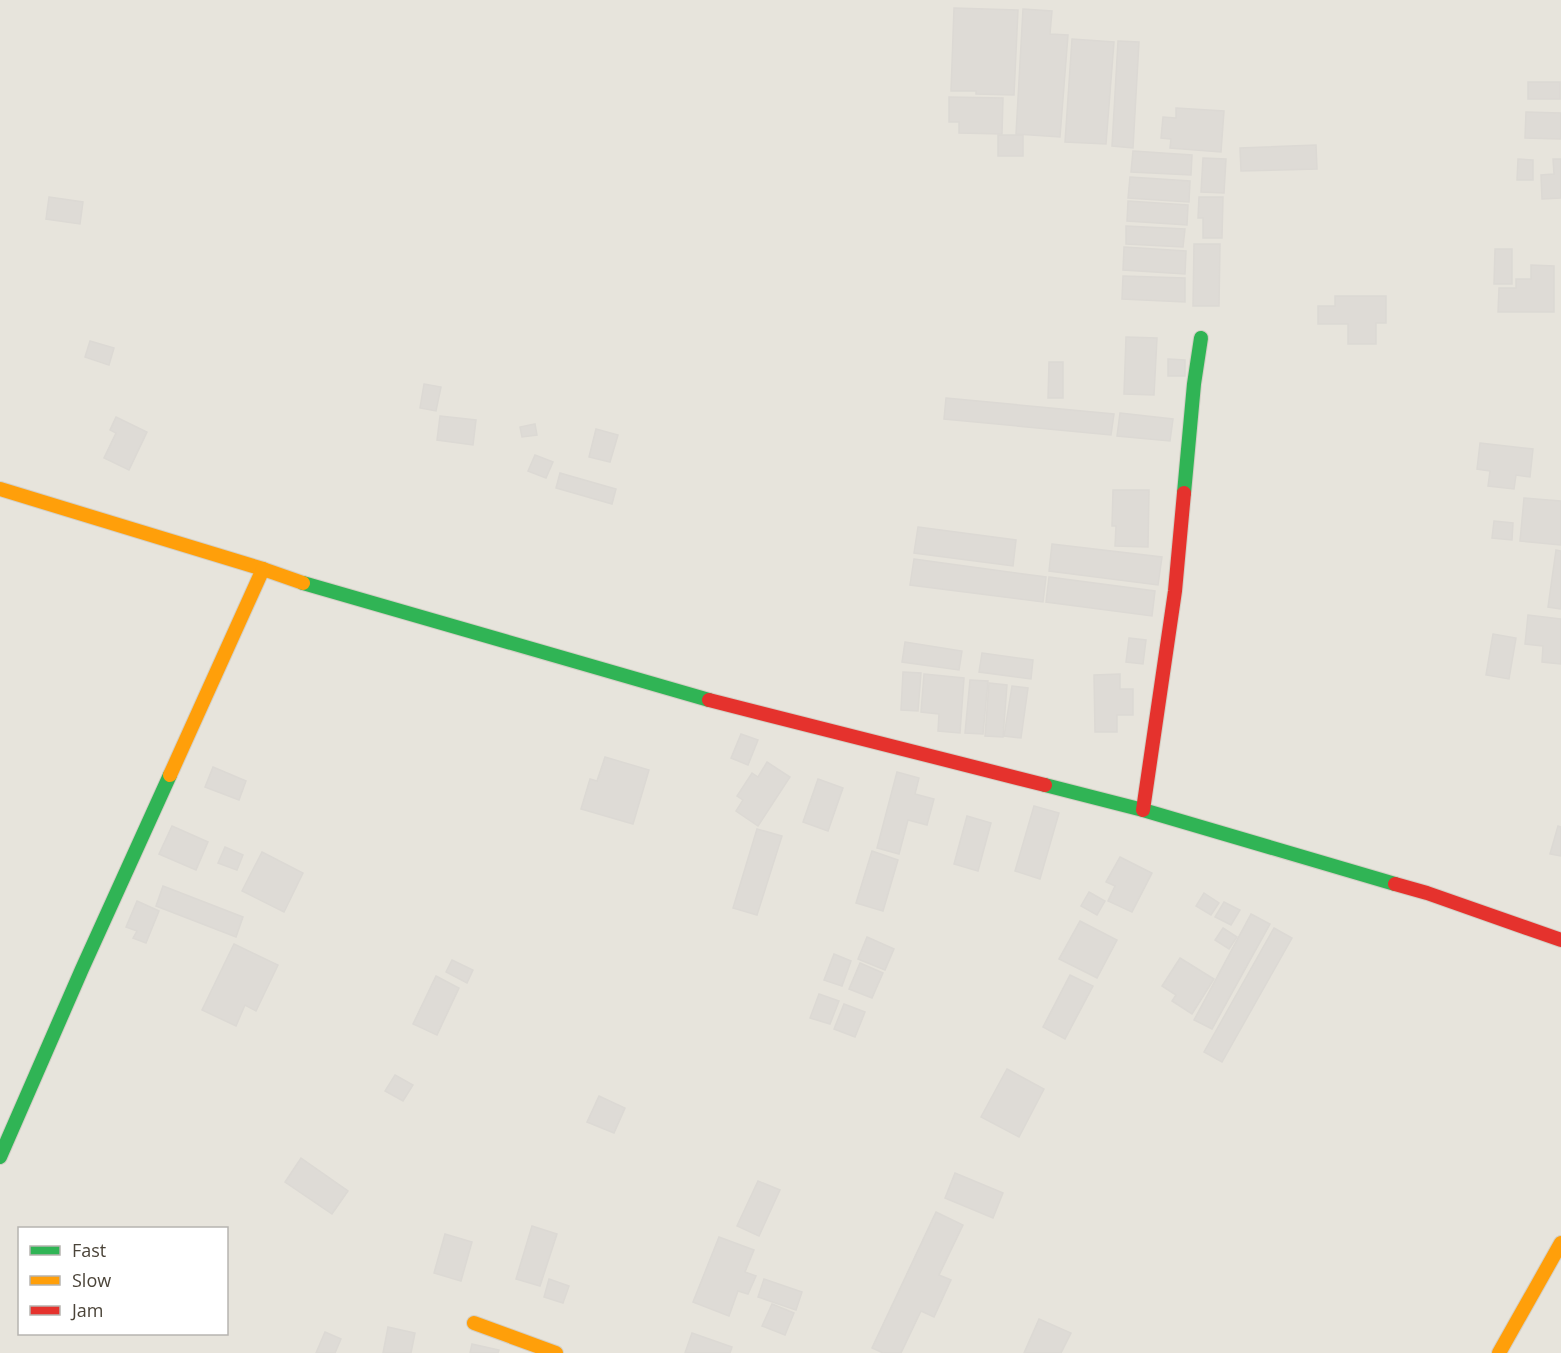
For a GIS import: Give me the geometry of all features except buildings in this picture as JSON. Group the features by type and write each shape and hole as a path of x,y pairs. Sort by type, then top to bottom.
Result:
{"street":[{"path":"1143,810 1175,591 1194,384 1201,339"},
{"path":"0,489 262,568 294,581 739,708 1143,810 1427,893 1561,940"},
{"path":"0,1157 262,568"},
{"path":"1499,1353 1561,1243"},
{"path":"474,1323 556,1353"}],"shaded area":[{"path":"0,0 1561,0 1561,1353 0,1353"}],"traffic: fast":[{"path":"1184,493 1194,384 1201,338"},
{"path":"303,583 709,700"},
{"path":"0,1157 170,775"},
{"path":"1045,785 1143,810 1395,884"}],"traffic: slow":[{"path":"0,489 303,583"},
{"path":"170,775 263,569"},
{"path":"1499,1353 1561,1243"},
{"path":"474,1323 556,1353"}],"traffic: jam":[{"path":"1143,810 1175,591 1184,493"},
{"path":"709,700 1045,785"},
{"path":"1395,884 1561,940"}]}
